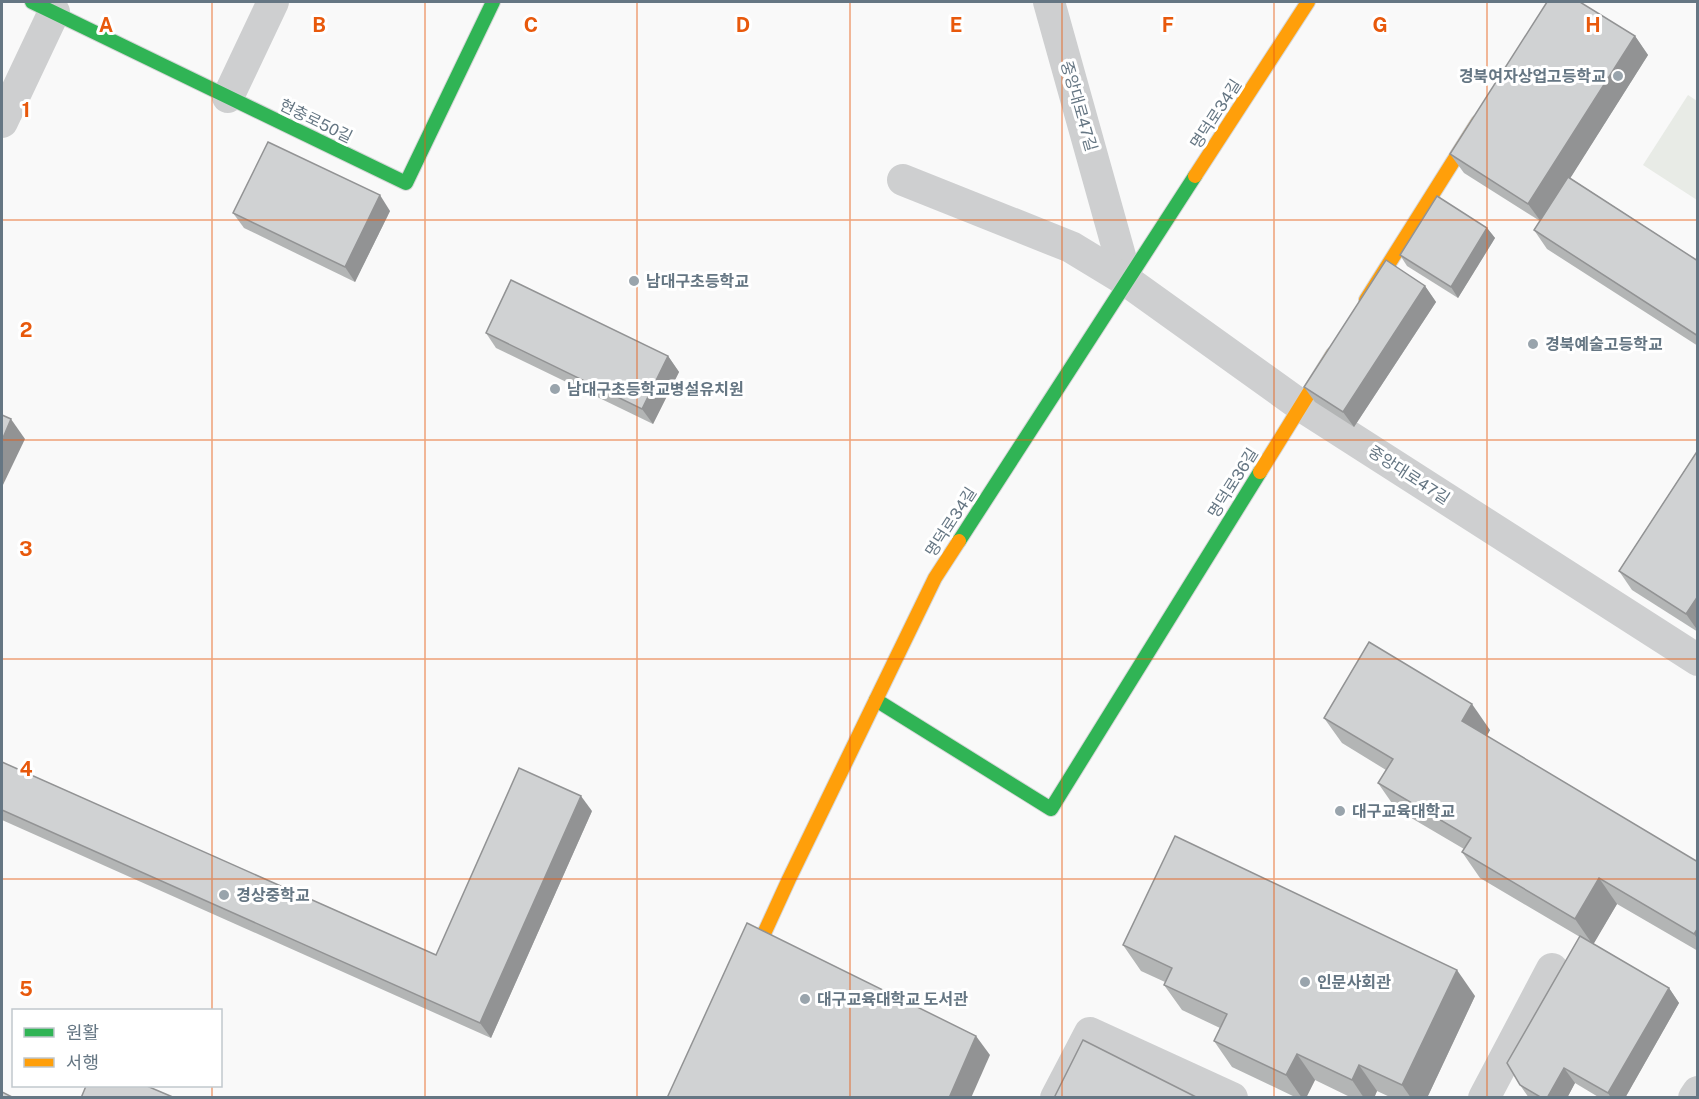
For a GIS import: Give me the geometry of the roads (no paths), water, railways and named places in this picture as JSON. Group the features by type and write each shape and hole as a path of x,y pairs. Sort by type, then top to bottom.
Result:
{"street":[{"path":"228,97 273,2"},
{"name":"현충로50길","path":"43,7 406,183 493,2"},
{"name":"중앙대로47길","path":"1049,2 1127,280"},
{"name":"명덕로34길","path":"741,984 789,879 935,578 1308,2"},
{"path":"2,122 43,7"},
{"path":"1357,314 1484,112"},
{"name":"중앙대로47길","path":"903,180 1071,247 1127,280 1300,405 1698,660"},
{"name":"명덕로36길","path":"876,700 1051,809 1338,345"},
{"path":"1484,1098 1552,969"},
{"path":"1056,1098 1090,1033 1232,1098"},
{"path":"1694,1098 1698,1092"}],"place":[{"name":"경북여자상업고등학교","path":"1618,76"},
{"name":"남대구초등학교","path":"634,281"},
{"name":"경북예술고등학교","path":"1533,344"},
{"name":"남대구초등학교병설유치원","path":"555,389"},
{"name":"대구교육대학교","path":"1340,811"},
{"name":"경상중학교","path":"224,895"},
{"name":"인문사회관","path":"1305,982"},
{"name":"대구교육대학교 도서관","path":"805,999"}]}
